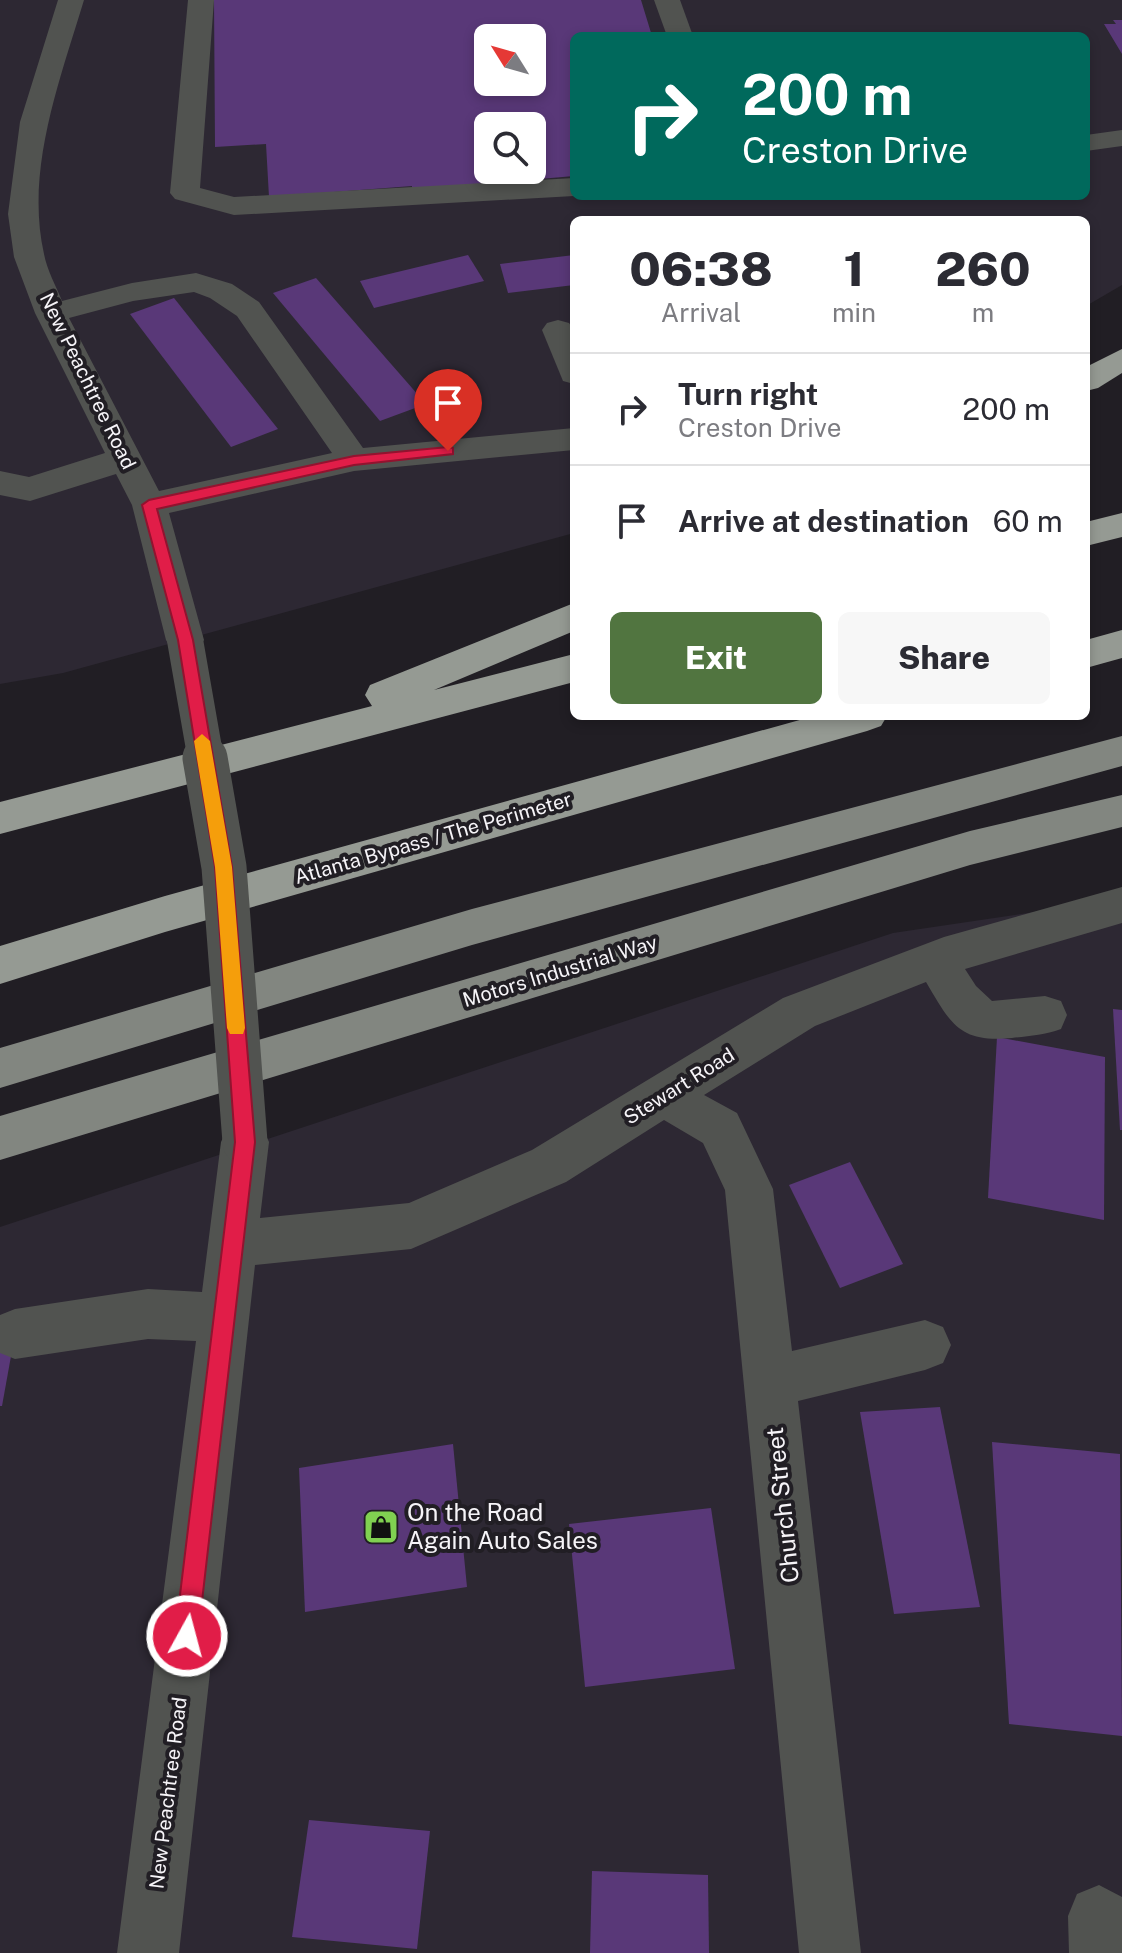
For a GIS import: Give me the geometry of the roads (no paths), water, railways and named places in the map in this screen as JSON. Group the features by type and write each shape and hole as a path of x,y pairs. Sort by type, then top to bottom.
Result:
{"highway":[{"path":"1090,379 1122,359"},
{"path":"1090,533 1122,525"},
{"path":"234,757 570,618"},
{"path":"1090,653 1122,644"},
{"path":"0,818 570,669"},
{"name":"Atlanta Bypass / The Perimeter","path":"0,965 180,909 853,720"}],"main road":[{"path":"0,1068 472,927 1122,751"},
{"name":"Motors Industrial Way","path":"0,1138 970,848 1122,811"}],"street":[{"name":"New Peachtree Road","path":"71,0 34,122 23,214 29,257 51,313 149,505 185,640 224,867 245,1142 148,1953"},
{"path":"201,0 185,193 234,206 570,187"},
{"path":"667,0 679,32"},
{"path":"1090,142 1122,138"},
{"path":"51,313 132,292 196,282 221,291 248,309 354,460"},
{"path":"558,330 570,363"},
{"path":"149,505 354,460 570,439"},
{"path":"0,483 30,489 127,458"},
{"name":"Stewart Road","path":"234,1244 411,1226 549,1166 799,1012 935,959 1122,905"},
{"path":"935,959 960,1000 983,1021 1045,1015"},
{"name":"Church Street","path":"663,1096 720,1128 749,1189 830,1953"},
{"path":"15,1334 148,1314 225,1318"},
{"path":"769,1382 925,1345"}],"place":[{"name":"On the Road Again Auto Sales","path":"381,1527"}]}
